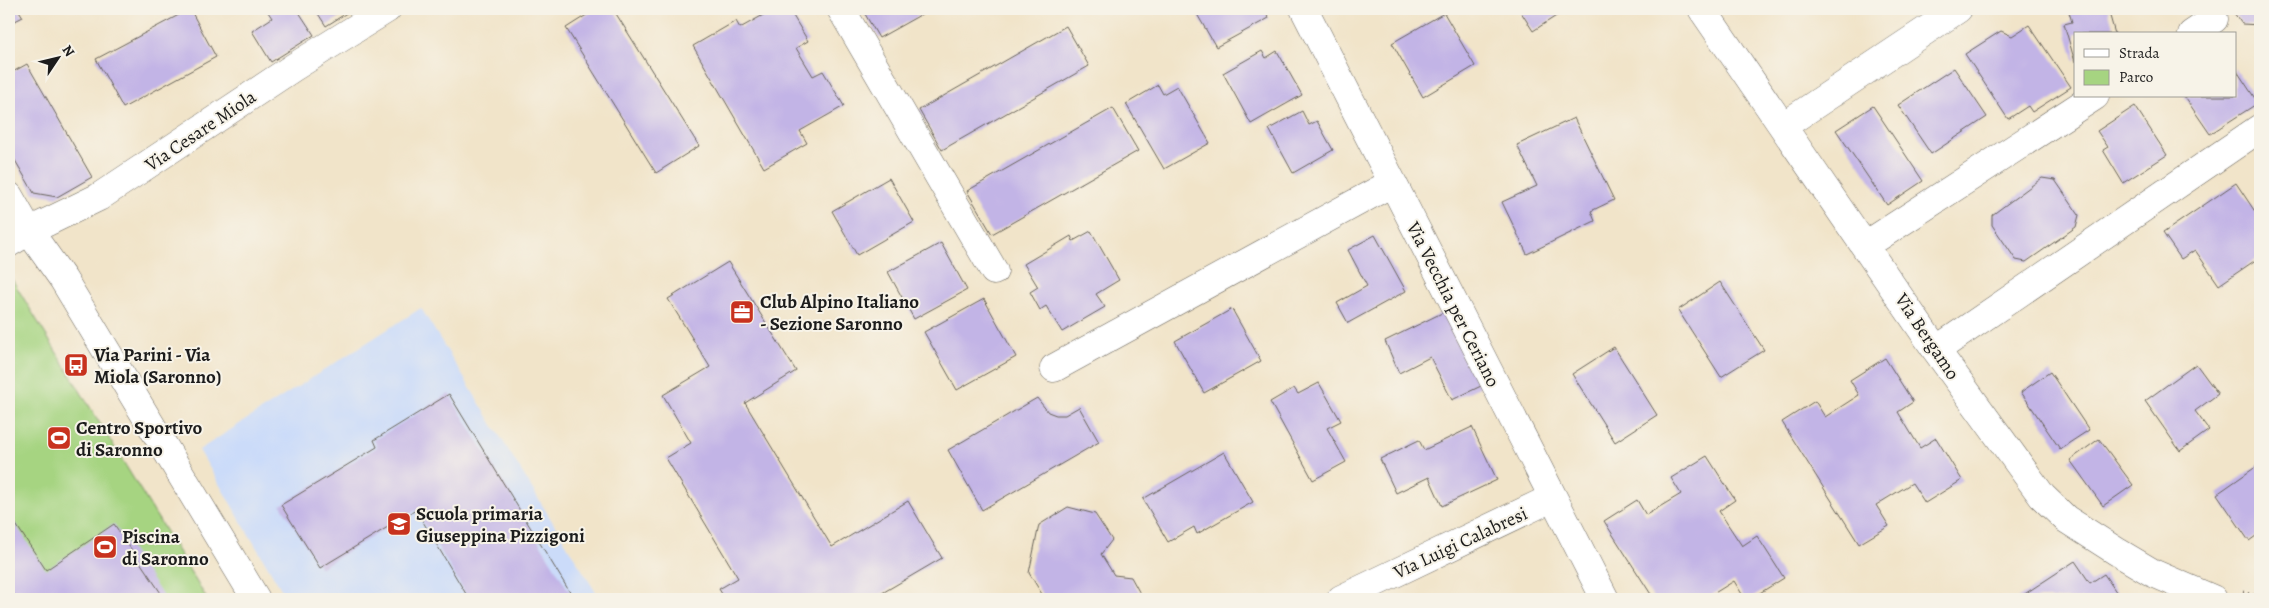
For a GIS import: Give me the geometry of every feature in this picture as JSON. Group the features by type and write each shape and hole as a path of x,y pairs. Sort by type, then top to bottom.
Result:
{"street":[{"name":"Via Cesare Miola","path":"19,237 49,224 99,197 294,67 387,9"},
{"path":"841,9 994,271"},
{"name":"Via Vecchia per Ceriano","path":"1304,9 1605,599"},
{"name":"Via Bergamo","path":"1702,9 1866,245 1936,350 2042,496 2066,519 2153,573 2213,599"},
{"path":"1783,126 1958,9"},
{"path":"2195,32 2214,19"},
{"path":"1866,245 2092,98"},
{"path":"1936,350 2260,128"},
{"path":"1054,368 1392,183"},
{"path":"9,196 19,237 63,279 256,599"},
{"name":"Via Luigi Calabresi","path":"1341,599 1552,498"}],"shaded area":[{"name":"Scuola primaria Giuseppina Pizzigoni","path":"421,308 600,599 287,599 199,450"}],"green space":[{"name":"Centro Sportivo di Saronno","path":"10,276 207,599 9,599"}],"building":[{"path":"9,9 18,9 23,17 9,24"},
{"path":"190,9 216,57 123,108 96,59"},
{"path":"266,9 297,9 314,35 271,62 252,31 272,18"},
{"path":"315,9 353,9 326,26"},
{"path":"596,9 613,9 699,146 656,173 566,28"},
{"path":"774,9 789,9 808,41 796,48 813,76 823,71 844,106 800,131 807,143 764,168 693,46 736,21 740,28"},
{"path":"862,9 931,9 879,38"},
{"path":"1194,9 1264,9 1269,18 1216,47"},
{"path":"1519,9 1567,9 1533,31"},
{"path":"2068,9 2108,9 2114,32 2074,32 2074,59 2064,24 2072,22"},
{"path":"2231,9 2260,9 2260,25 2242,24"},
{"path":"1444,13 1475,66 1423,97 1392,43"},
{"path":"2029,25 2071,87 2032,112 2028,106 2008,119 1965,54 2001,31 2012,36"},
{"path":"1066,26 1089,66 942,150 919,110"},
{"path":"1262,51 1266,58 1277,51 1302,95 1251,124 1223,73"},
{"path":"27,64 92,177 57,197 34,193 9,150 9,74"},
{"path":"1954,68 1987,117 1931,154 1898,105"},
{"path":"2236,70 2258,103 2210,134 2185,98 2236,98"},
{"path":"1158,85 1163,94 1177,86 1210,143 1164,169 1126,104"},
{"path":"1873,106 1923,181 1887,205 1836,130"},
{"path":"2135,106 2167,155 2123,183 2103,150 2108,147 2097,131"},
{"path":"1113,108 1138,151 992,234 967,191"},
{"path":"1302,111 1309,125 1317,121 1333,150 1293,173 1269,129"},
{"path":"1574,118 1614,200 1591,211 1595,221 1527,254 1502,202 1537,186 1517,145"},
{"path":"889,178 914,222 857,255 832,211"},
{"path":"2042,178 2055,180 2079,215 2076,227 2026,262 2016,260 1992,225 1992,215"},
{"path":"2236,183 2260,219 2260,257 2219,285 2195,250 2181,259 2163,233"},
{"path":"1091,231 1119,280 1096,294 1105,307 1062,332 1046,306 1040,310 1030,292 1038,287 1024,264 1071,236 1073,241"},
{"path":"1375,235 1406,291 1348,323 1337,303 1367,286 1348,250"},
{"path":"941,243 967,290 914,319 888,272"},
{"path":"728,262 796,371 745,403 832,547 908,501 942,558 872,599 725,599 719,589 738,578 666,458 691,443 663,395 710,367 668,299"},
{"path":"1720,282 1764,350 1721,377 1678,310"},
{"path":"984,299 1016,357 957,390 924,332"},
{"path":"1232,309 1261,361 1204,393 1175,341"},
{"path":"1446,311 1481,386 1452,400 1430,357 1399,373 1385,341"},
{"path":"1614,347 1657,415 1615,442 1572,374"},
{"path":"1885,358 1913,402 1898,412 1920,448 1936,438 1962,480 1925,503 1912,483 1876,505 1889,526 1859,544 1782,422 1815,401 1825,417 1859,395 1850,380"},
{"path":"2196,364 2218,394 2195,411 2209,430 2180,451 2145,401"},
{"path":"2050,372 2089,430 2060,449 2021,392"},
{"path":"1319,383 1341,421 1327,428 1346,462 1313,480 1270,402 1294,388 1298,394"},
{"path":"449,394 574,599 469,599 416,510 320,568 281,505 377,447 374,440"},
{"path":"1037,398 1048,412 1056,415 1065,415 1079,407 1099,442 982,510 948,450"},
{"path":"1472,427 1497,480 1442,506 1429,477 1396,493 1380,459 1419,440 1424,450"},
{"path":"2099,439 2133,485 2103,506 2070,460"},
{"path":"1224,452 1253,502 1197,534 1194,527 1168,542 1143,499"},
{"path":"1707,456 1735,500 1719,511 1742,546 1757,536 1784,578 1750,599 1745,599 1734,581 1705,599 1654,599 1604,521 1637,500 1646,515 1681,494 1671,478"},
{"path":"2260,464 2260,533 2249,541 2217,494"},
{"path":"1068,507 1095,514 1112,540 1101,554 1114,575 1131,577 1143,599 1045,599 1029,573 1039,525"},
{"name":"Piscina di Saronno","path":"9,514 46,570 114,524 165,599 17,599 12,592 9,594"},
{"path":"2075,561 2090,583 2104,574 2121,599 2017,599"}],"place":[{"name":"Club Alpino Italiano - Sezione Saronno","path":"742,312"},
{"name":"Via Parini - Via Miola (Saronno)","path":"76,365"},
{"name":"Centro Sportivo di Saronno","path":"59,438"},
{"name":"Scuola primaria Giuseppina Pizzigoni","path":"399,524"},
{"name":"Piscina di Saronno","path":"105,547"}]}
